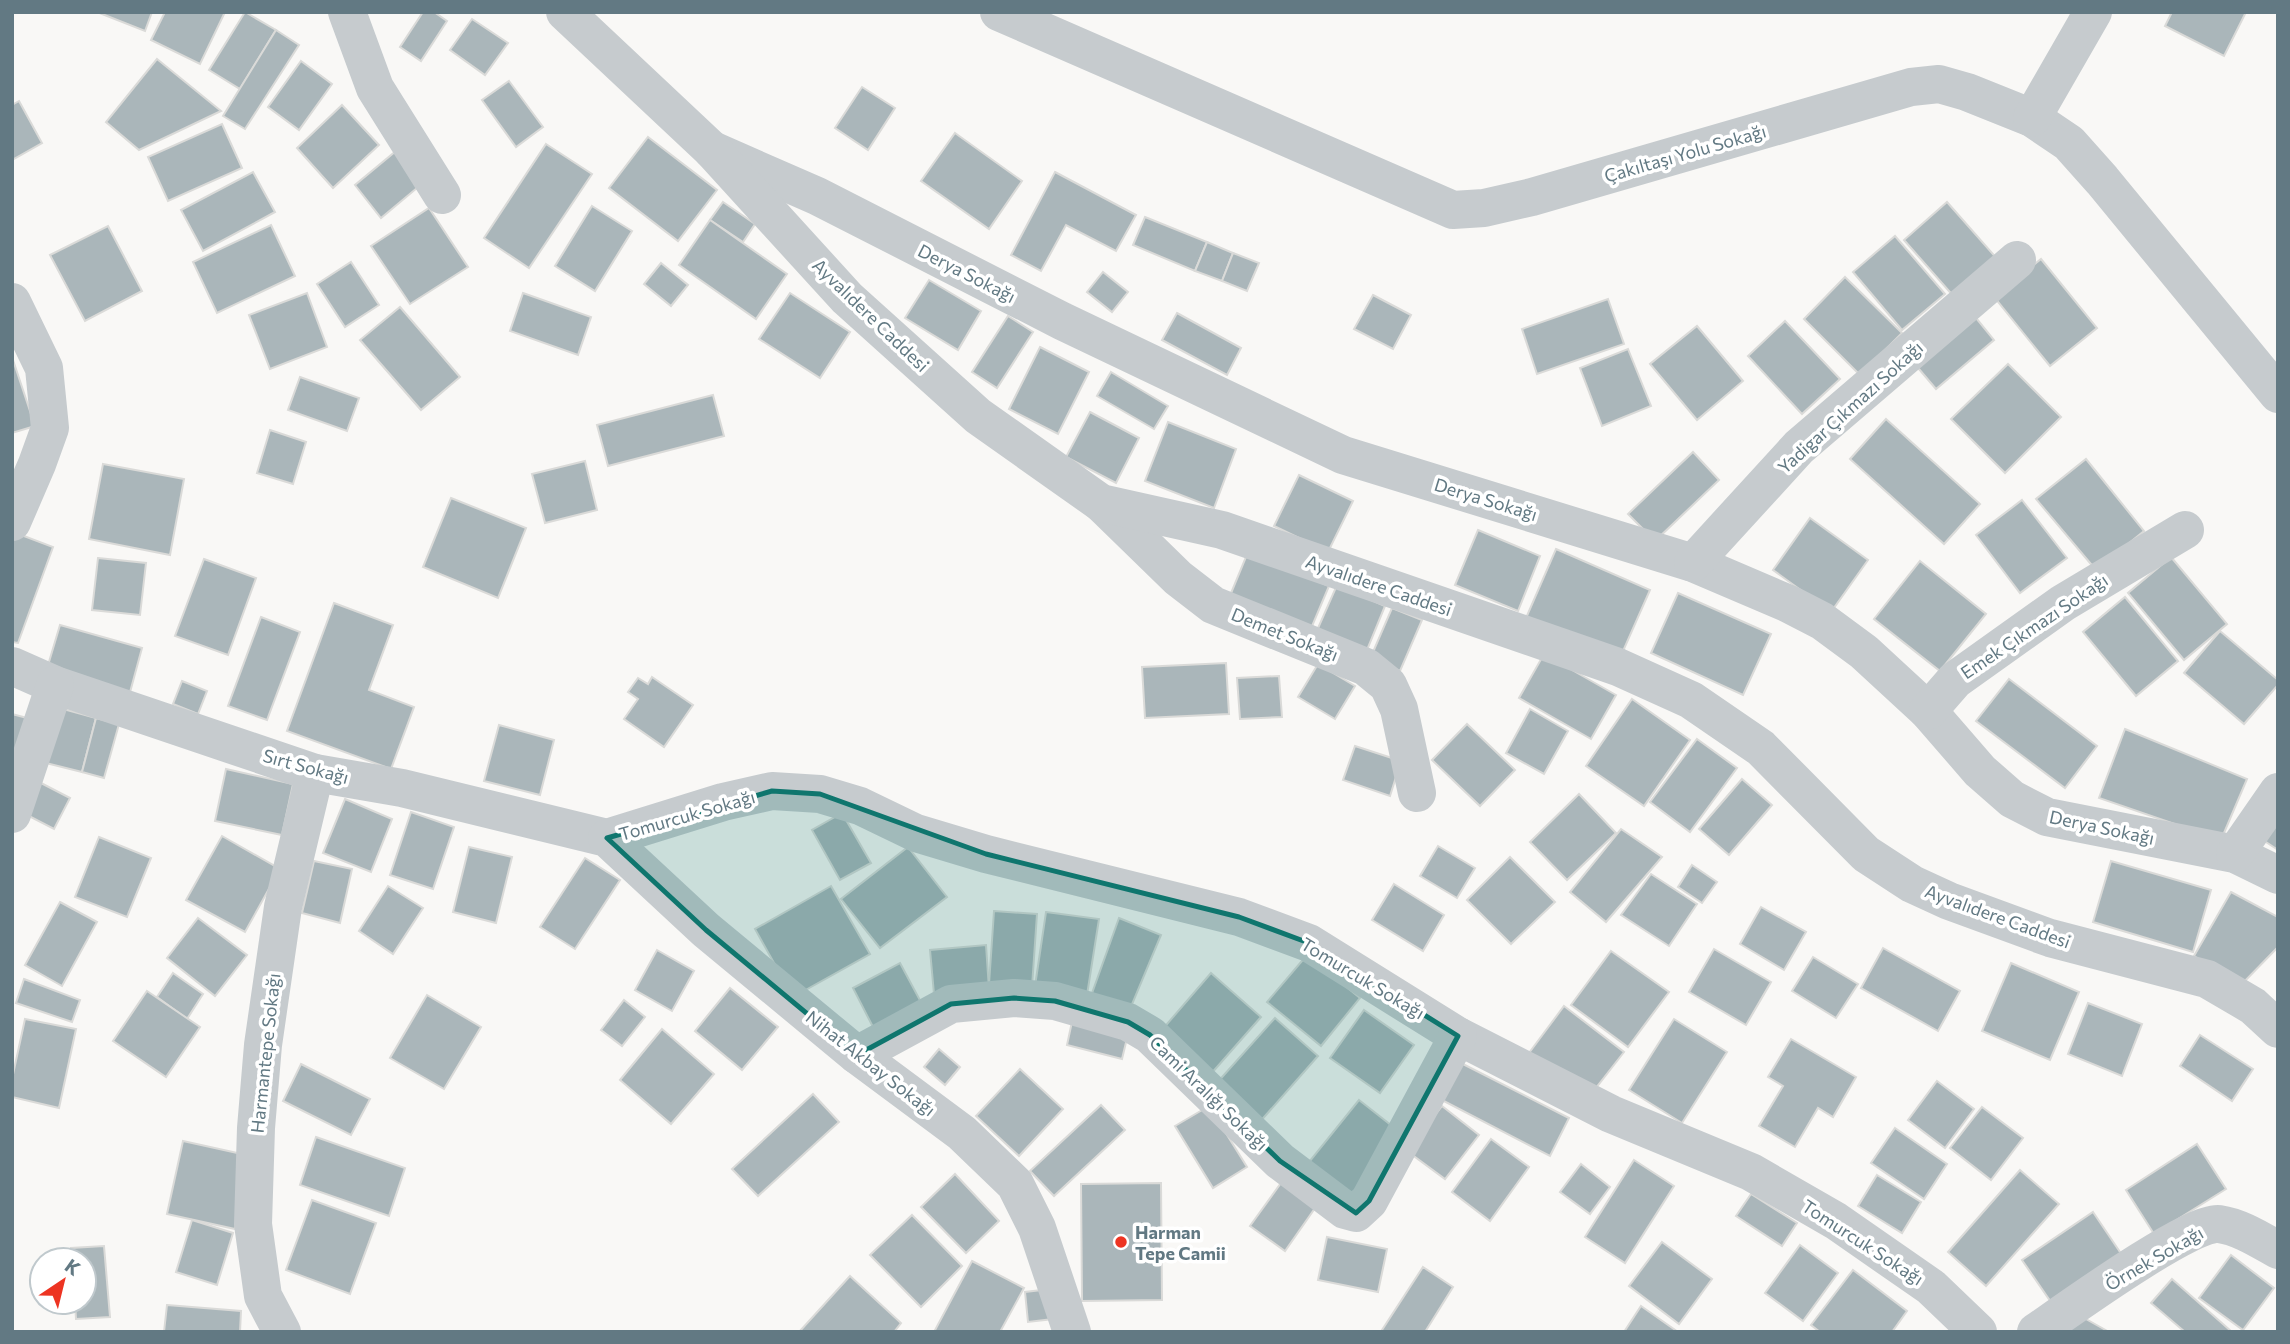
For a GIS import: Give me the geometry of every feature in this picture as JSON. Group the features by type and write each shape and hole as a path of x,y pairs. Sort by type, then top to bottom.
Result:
{"street":[{"path":"347,12 374,88 442,195"},
{"name":"Ayvalıdere Caddesi","path":"565,12 712,150 847,298 978,416 1101,503 1222,530 1618,667 1691,700 1761,748 1866,854 1912,884 1949,901 2050,938 2207,979 2253,1006 2278,1028"},
{"name":"Çakıltaşı Yolu Sokağı","path":"999,12 1454,210 1485,208 1532,197 1912,88 1939,83 2032,118 2069,143 2278,394"},
{"path":"2032,118 2093,12"},
{"name":"Derya Sokağı","path":"712,150 817,196 1062,321 1343,455 1692,563 1788,604 1822,621 1864,652 1928,711 1980,771 2012,799 2047,817 2235,855 2278,875"},
{"name":"Yadigar Çıkmazı Sokağı","path":"1692,563 1799,447 2017,260"},
{"path":"12,302 44,368 50,428 12,522"},
{"name":"Demet Sokağı","path":"1101,503 1178,578 1213,605 1366,667 1388,685 1399,709 1417,793"},
{"name":"Emek Çıkmazı Sokağı","path":"1928,711 1955,680 2063,603 2185,530"},
{"name":"Sırt Sokağı","path":"12,666 55,685 315,773 402,788 607,838"},
{"path":"12,814 55,685"},
{"name":"Harmantepe Sokağı","path":"282,1332 263,1296 253,1224 256,1128 263,1045 283,907 315,773"},
{"name":"Tomurcuk Sokağı","path":"607,838 723,802 772,791 820,794 860,806 916,832 986,854 1239,917 1310,943 1458,1036 1611,1114 1751,1172 1836,1221 1931,1287 1978,1332"},
{"path":"2235,855 2278,792"},
{"name":"Nihat Akbay Sokağı","path":"607,838 706,930 857,1055 962,1133 1015,1184 1037,1228 1072,1332"},
{"name":"Cami Aralığı Sokağı","path":"857,1055 951,1004 1014,998 1055,1000 1128,1023 1150,1035 1280,1161 1345,1210 1356,1213 1369,1201 1458,1036"},
{"name":"Örnek Sokağı","path":"2036,1332 2139,1263 2194,1230 2217,1223 2240,1230 2278,1250"}],"highlighted area":[{"path":"772,791 820,794 986,854 1239,917 1309,943 1458,1036 1369,1201 1356,1213 1280,1161 1150,1035 1128,1022 1055,1001 1014,998 951,1004 857,1055 706,930 607,838"}],"building":[{"path":"97,12 152,12 145,31"},
{"path":"165,12 225,12 200,64 151,40"},
{"path":"245,12 276,30 240,89 209,70"},
{"path":"423,12 434,12 447,21 421,61 400,47"},
{"path":"2172,12 2246,12 2224,56 2165,26"},
{"path":"472,19 508,43 485,75 450,50"},
{"path":"276,30 299,45 245,129 223,116"},
{"path":"157,59 221,111 139,150 106,122"},
{"path":"301,61 332,84 299,130 268,107"},
{"path":"509,81 543,127 516,147 482,100"},
{"path":"862,87 895,108 868,150 835,128"},
{"path":"19,101 42,143 12,160 12,105"},
{"path":"342,105 379,145 333,188 297,148"},
{"path":"222,124 242,168 168,201 148,157"},
{"path":"955,133 1022,181 989,229 921,181"},
{"path":"648,137 717,190 678,241 609,188"},
{"path":"546,144 592,174 529,268 484,238"},
{"path":"396,151 423,183 381,218 355,185"},
{"path":"253,172 275,212 203,251 181,210"},
{"path":"1055,172 1136,215 1116,251 1066,225 1041,271 1011,255"},
{"path":"723,202 755,224 743,242 710,220"},
{"path":"1947,202 1999,261 1956,299 1904,240"},
{"path":"592,206 632,231 595,291 555,266"},
{"path":"429,208 468,267 410,304 371,246"},
{"path":"1145,217 1207,242 1195,271 1133,245"},
{"path":"710,220 787,274 756,319 679,265"},
{"path":"271,225 295,276 217,313 193,262"},
{"path":"108,226 142,291 85,321 50,255"},
{"path":"1895,236 1945,294 1902,330 1853,272"},
{"path":"1207,242 1233,253 1222,281 1195,271"},
{"path":"1233,253 1259,263 1247,291 1222,281"},
{"path":"2041,259 2097,328 2050,366 1994,297"},
{"path":"351,262 379,305 345,327 317,284"},
{"path":"661,263 688,285 671,306 644,284"},
{"path":"1103,272 1128,292 1112,312 1087,292"},
{"path":"1845,277 1902,333 1860,375 1804,319"},
{"path":"929,280 981,311 958,350 905,318"},
{"path":"307,293 327,347 270,369 249,315"},
{"path":"523,293 591,317 578,355 510,331"},
{"path":"790,293 850,332 820,378 759,339"},
{"path":"1373,295 1411,315 1393,349 1354,329"},
{"path":"1608,299 1624,344 1537,374 1522,329"},
{"path":"400,307 460,377 421,410 360,340"},
{"path":"1177,313 1241,348 1227,375 1162,340"},
{"path":"1972,313 1994,340 1936,389 1913,362"},
{"path":"1008,316 1033,332 997,388 972,372"},
{"path":"1785,321 1840,379 1802,414 1748,356"},
{"path":"1697,326 1743,381 1697,420 1650,364"},
{"path":"1040,347 1089,372 1058,434 1009,409"},
{"path":"1628,349 1651,406 1602,426 1580,368"},
{"path":"12,361 35,426 12,433"},
{"path":"2008,364 2061,417 2005,473 1951,419"},
{"path":"1111,372 1168,406 1154,429 1097,396"},
{"path":"300,377 359,398 347,431 288,410"},
{"path":"713,395 724,436 608,466 597,425"},
{"path":"1090,412 1139,438 1116,483 1066,457"},
{"path":"1886,419 1980,504 1944,544 1850,459"},
{"path":"1168,422 1236,449 1214,508 1145,481"},
{"path":"270,430 306,442 293,484 257,473"},
{"path":"1693,452 1719,480 1655,541 1628,514"},
{"path":"2086,459 2144,531 2096,570 2036,499"},
{"path":"585,461 597,510 545,523 532,474"},
{"path":"103,464 184,479 170,555 89,539"},
{"path":"1299,475 1353,501 1328,552 1274,526"},
{"path":"451,498 526,528 498,598 423,567"},
{"path":"2022,500 2067,558 2020,593 1976,535"},
{"path":"1810,518 1868,560 1831,612 1773,570"},
{"path":"1478,530 1540,556 1518,611 1455,585"},
{"path":"16,533 53,547 18,643 12,642 12,543"},
{"path":"1556,549 1650,590 1620,658 1526,618"},
{"path":"1248,552 1329,586 1310,631 1229,598"},
{"path":"2171,557 2227,624 2184,660 2128,593"},
{"path":"98,558 146,563 140,615 92,610"},
{"path":"204,559 256,578 228,655 175,636"},
{"path":"1920,561 1986,614 1940,671 1874,619"},
{"path":"1337,585 1385,606 1365,655 1315,635"},
{"path":"1678,593 1771,634 1743,695 1651,653"},
{"path":"2125,597 2178,661 2136,696 2083,632"},
{"path":"334,603 393,625 369,690 414,707 391,769 287,731"},
{"path":"1392,608 1422,620 1400,671 1370,659"},
{"path":"261,617 300,632 267,720 228,706"},
{"path":"60,625 142,648 129,696 46,672"},
{"path":"2220,631 2278,680 2278,685 2244,724 2184,673"},
{"path":"1544,654 1616,695 1591,739 1519,698"},
{"path":"1226,663 1229,714 1145,718 1142,667"},
{"path":"1318,664 1355,686 1335,719 1298,697"},
{"path":"1279,676 1282,717 1240,719 1237,678"},
{"path":"652,677 693,705 664,747 624,719 638,699 628,692 638,678 648,684"},
{"path":"2009,679 2097,746 2065,788 1976,721"},
{"path":"182,681 207,691 198,714 173,704"},
{"path":"1632,699 1690,740 1644,806 1586,766"},
{"path":"56,707 96,718 82,772 42,762"},
{"path":"1530,709 1568,731 1544,774 1506,753"},
{"path":"12,714 27,718 12,771"},
{"path":"96,718 119,724 104,778 82,772"},
{"path":"1467,724 1515,770 1480,806 1432,760"},
{"path":"499,725 554,740 540,795 484,781"},
{"path":"2125,729 2247,779 2221,840 2099,798"},
{"path":"1697,739 1737,768 1690,832 1650,802"},
{"path":"1355,746 1401,761 1390,796 1343,780"},
{"path":"226,769 293,784 282,835 215,821"},
{"path":"1742,779 1772,805 1729,855 1699,829"},
{"path":"41,783 70,798 54,829 25,814"},
{"path":"1579,794 1616,833 1567,880 1530,842"},
{"path":"345,799 392,819 371,872 323,853"},
{"path":"411,812 454,827 433,889 390,875"},
{"path":"842,813 871,863 840,880 812,830"},
{"path":"2278,820 2278,850 2263,840"},
{"path":"1621,829 1662,857 1606,922 1570,892"},
{"path":"222,836 280,869 245,932 186,900"},
{"path":"99,837 151,858 127,917 75,897"},
{"path":"1438,846 1475,868 1457,898 1420,876"},
{"path":"469,847 512,857 496,923 453,912"},
{"path":"908,847 947,897 880,948 841,899"},
{"path":"1510,857 1555,902 1511,944 1467,900"},
{"path":"585,858 620,880 575,949 540,927"},
{"path":"314,861 352,869 340,923 302,913"},
{"path":"2111,861 2211,890 2193,952 2093,922"},
{"path":"1692,865 1717,882 1702,903 1678,887"},
{"path":"1651,874 1697,904 1669,946 1621,915"},
{"path":"1394,884 1444,915 1423,951 1372,920"},
{"path":"388,886 423,908 393,954 359,931"},
{"path":"831,886 870,954 793,997 755,929"},
{"path":"2231,892 2278,917 2278,947 2240,986 2194,956"},
{"path":"60,902 97,922 62,986 25,965"},
{"path":"1761,907 1806,932 1784,970 1740,944"},
{"path":"994,911 1037,914 1032,987 989,984"},
{"path":"1046,912 1099,919 1087,995 1035,986"},
{"path":"198,918 247,955 215,996 167,958"},
{"path":"1119,918 1161,935 1128,1014 1091,996"},
{"path":"986,945 989,989 934,994 930,950"},
{"path":"1883,948 1960,991 1938,1031 1861,988"},
{"path":"1714,949 1771,982 1746,1025 1689,992"},
{"path":"657,950 694,971 672,1011 635,990"},
{"path":"1611,951 1669,992 1628,1047 1571,1005"},
{"path":"1307,955 1360,998 1321,1046 1267,1002"},
{"path":"1813,957 1858,984 1836,1018 1792,991"},
{"path":"900,963 922,1004 874,1029 853,988"},
{"path":"2011,963 2079,992 2050,1060 1982,1031"},
{"path":"173,973 203,994 187,1019 157,997"},
{"path":"1211,973 1261,1017 1210,1075 1161,1031"},
{"path":"24,979 80,1000 72,1022 16,1003"},
{"path":"730,988 778,1027 742,1070 695,1031"},
{"path":"147,991 200,1027 166,1077 113,1041"},
{"path":"427,995 481,1027 444,1089 390,1058"},
{"path":"624,1000 645,1017 622,1046 601,1030"},
{"path":"2088,1003 2142,1024 2122,1076 2068,1054"},
{"path":"1564,1006 1624,1052 1588,1098 1529,1053"},
{"path":"1364,1010 1414,1045 1380,1093 1330,1058"},
{"path":"1073,1017 1129,1030 1122,1059 1067,1045"},
{"path":"1275,1018 1318,1056 1258,1124 1215,1085"},
{"path":"25,1019 76,1029 59,1108 12,1097 12,1079"},
{"path":"1674,1019 1727,1052 1682,1123 1629,1090"},
{"path":"662,1029 714,1074 671,1124 620,1080"},
{"path":"2200,1035 2253,1069 2232,1101 2180,1066"},
{"path":"1791,1039 1856,1077 1833,1117 1818,1108 1795,1147 1759,1126 1783,1086 1768,1077"},
{"path":"939,1049 960,1067 945,1085 924,1067"},
{"path":"1457,1061 1569,1118 1550,1156 1438,1098"},
{"path":"301,1064 370,1099 351,1135 283,1101"},
{"path":"1020,1069 1063,1109 1019,1156 976,1116"},
{"path":"1937,1081 1974,1109 1945,1148 1908,1120"},
{"path":"813,1094 839,1122 758,1196 732,1169"},
{"path":"1359,1100 1401,1133 1350,1202 1305,1167"},
{"path":"1101,1105 1125,1130 1054,1196 1030,1171"},
{"path":"1209,1106 1247,1167 1213,1188 1175,1126"},
{"path":"1442,1106 1479,1135 1445,1179 1407,1151"},
{"path":"1982,1107 2023,1138 1991,1180 1950,1148"},
{"path":"1895,1128 1947,1164 1924,1199 1871,1163"},
{"path":"316,1137 405,1168 389,1216 300,1185"},
{"path":"1491,1139 1529,1167 1490,1221 1452,1192"},
{"path":"183,1141 251,1156 235,1229 167,1214"},
{"path":"2197,1144 2226,1189 2154,1234 2126,1190"},
{"path":"1634,1160 1674,1186 1625,1263 1585,1237"},
{"path":"1581,1164 1610,1187 1590,1214 1560,1192"},
{"path":"2020,1170 2059,1204 1986,1286 1948,1252"},
{"path":"955,1174 999,1221 966,1253 921,1207"},
{"path":"1877,1175 1921,1202 1902,1233 1858,1206"},
{"path":"1286,1176 1320,1201 1285,1251 1250,1226"},
{"name":"Harman Tepe Camii","path":"1161,1183 1162,1300 1082,1301 1081,1184"},
{"path":"1751,1194 1797,1223 1782,1246 1736,1216"},
{"path":"312,1200 376,1223 350,1294 286,1270"},
{"path":"2093,1212 2124,1258 2053,1305 2022,1260"},
{"path":"912,1215 962,1266 921,1307 870,1255"},
{"path":"192,1220 233,1233 217,1285 176,1272"},
{"path":"1327,1237 1387,1249 1378,1292 1318,1280"},
{"path":"1662,1242 1712,1279 1679,1324 1629,1286"},
{"path":"1800,1245 1838,1273 1803,1321 1765,1293"},
{"path":"98,1246 104,1246 110,1317 76,1319 76,1316 98,1316"},
{"path":"2231,1255 2274,1288 2243,1330 2199,1298"},
{"path":"972,1261 1024,1288 1000,1332 934,1332"},
{"path":"1423,1267 1453,1287 1425,1332 1385,1332 1382,1330"},
{"path":"1853,1270 1907,1311 1892,1332 1820,1332 1811,1325"},
{"path":"850,1276 901,1323 894,1332 799,1332"},
{"path":"2172,1279 2232,1332 2185,1332 2151,1303"},
{"path":"1050,1289 1053,1319 1028,1322 1025,1292"},
{"path":"167,1305 241,1311 240,1332 164,1332"},
{"path":"1641,1306 1678,1332 1624,1332"},
{"path":"2077,1314 2109,1332 2067,1332"}],"place":[{"name":"Harman Tepe Camii","path":"1121,1242"}]}
